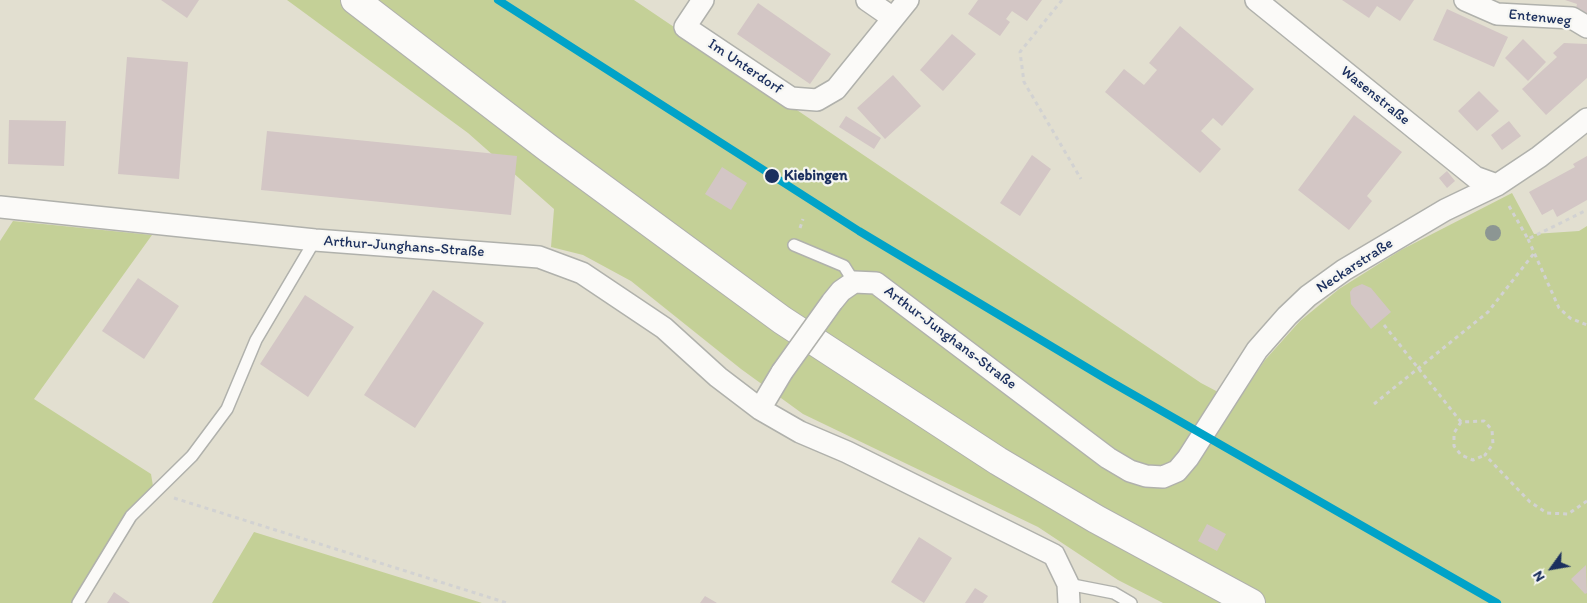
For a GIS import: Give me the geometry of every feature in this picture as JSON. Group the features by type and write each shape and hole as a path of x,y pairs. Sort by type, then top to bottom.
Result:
{"main road":[{"path":"355,0 556,154 797,330 998,461 1096,519 1251,603"}],"street":[{"name":"Im Unterdorf","path":"703,0 685,27 791,98 817,100 836,90 908,0"},
{"path":"867,0 894,18"},
{"name":"Wasenstraße","path":"1256,0 1475,177 1497,185"},
{"name":"Entenweg","path":"1465,0 1497,14 1572,18 1587,27"},
{"name":"Neckarstraße","path":"1177,471 1197,445 1257,350 1287,316 1308,296 1344,270 1445,210 1497,185 1539,157 1587,119"},
{"name":"Arthur-Junghans-Straße","path":"0,207 315,240 539,258 582,273 664,328 718,377 760,409 800,432 847,452 1054,555 1068,593"},
{"path":"760,409 782,372 832,302 841,291 854,282"},
{"name":"Arthur-Junghans-Straße","path":"854,282 876,283 1108,458 1130,471 1146,476 1163,477 1177,471"}],"lane":[{"path":"78,603 131,516 192,456 227,409 256,340 315,240"},
{"path":"794,245 844,266 854,282"},
{"path":"1068,593 1114,593 1131,603"}],"path":[{"path":"1062,0 1020,52 1024,82 1081,179"},
{"path":"1497,185 1528,239 1550,292 1559,308 1570,318 1587,325"},
{"path":"1528,239 1587,210"},
{"path":"1374,404 1488,312 1534,252"},
{"path":"1384,325 1461,422"},
{"path":"1484,421 1492,430 1493,444 1485,455 1473,460 1461,455 1457,451 1454,446 1454,433 1461,422 1484,421"},
{"path":"1485,455 1530,502 1547,513 1568,514 1587,501"},
{"path":"154,492 507,603"}],"green space":[{"path":"287,0 634,0 1201,383 1237,402 1265,360 1300,321 1339,289 1401,250 1512,193 1534,234 1579,231 1587,226 1587,603 1163,603 1118,580 1038,527 803,414 741,369 631,281 583,255 551,247 554,209 468,133"},
{"path":"13,221 152,235 34,399 151,474 154,492 78,603 0,603 0,241"},
{"path":"254,532 482,603 212,603"}],"building":[{"path":"161,0 199,0 187,18"},
{"path":"978,0 1042,0 1027,21 1012,11 1006,19 1010,22 1000,36 968,14"},
{"path":"1342,0 1414,0 1400,21 1377,6 1369,18"},
{"path":"1565,0 1587,0 1587,15 1575,12 1577,4"},
{"path":"758,3 831,54 810,84 737,34"},
{"path":"1447,9 1508,37 1494,67 1433,40"},
{"path":"1180,26 1254,89 1222,126 1213,118 1201,131 1221,149 1200,173 1105,92 1124,69 1144,85 1157,70 1149,63"},
{"path":"952,34 976,54 943,91 920,70"},
{"path":"1523,39 1546,62 1528,81 1505,58"},
{"path":"1564,43 1587,44 1587,78 1546,115 1522,89 1557,57 1553,53"},
{"path":"127,57 188,62 179,179 118,174"},
{"path":"893,75 921,106 885,139 857,108"},
{"path":"1479,91 1499,111 1477,131 1458,111"},
{"path":"1354,115 1402,152 1367,196 1372,201 1349,230 1298,190"},
{"path":"846,116 881,138 874,149 839,127"},
{"path":"9,120 66,121 64,166 8,164"},
{"path":"1509,121 1521,136 1502,150 1491,135"},
{"path":"267,131 517,156 511,215 261,190"},
{"path":"1032,155 1051,169 1020,216 1000,203"},
{"path":"1587,156 1587,200 1557,217 1553,209 1542,215 1529,192 1575,167 1573,164"},
{"path":"722,167 747,183 731,210 705,194"},
{"path":"1447,171 1455,181 1447,188 1439,178"},
{"path":"138,278 179,306 144,359 102,331"},
{"path":"1362,284 1371,288 1391,312 1371,329 1351,304 1350,292 1353,288"},
{"path":"433,290 484,323 415,428 364,395"},
{"path":"305,295 354,327 308,397 260,364"},
{"path":"1207,524 1226,534 1217,551 1198,541"},
{"path":"919,537 952,558 924,603 891,582"},
{"path":"1586,565 1587,593 1585,594 1571,579"},
{"path":"975,588 988,596 983,603 965,603"},
{"path":"114,592 130,603 107,603"},
{"path":"705,596 717,603 700,603"}],"transit line":[{"path":"498,0 859,231 1106,379 1497,603"}],"place":[{"name":"Kiebingen","path":"772,176"}]}
